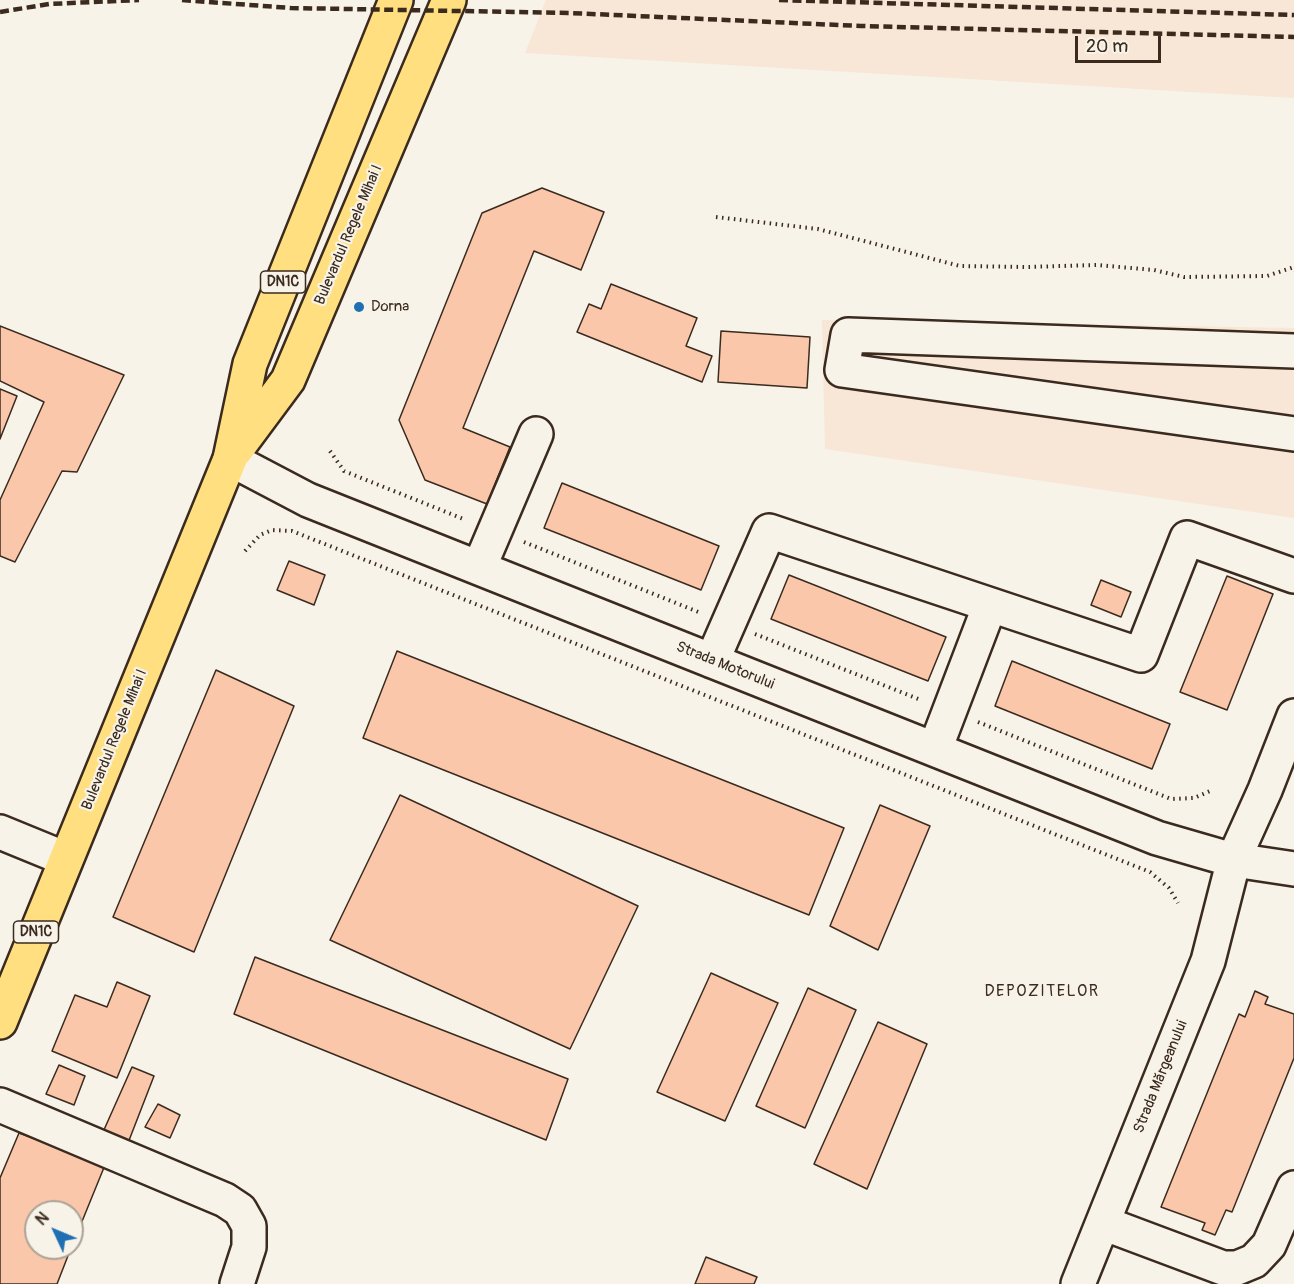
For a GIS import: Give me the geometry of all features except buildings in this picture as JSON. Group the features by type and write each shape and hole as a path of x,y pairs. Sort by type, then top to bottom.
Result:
{"main road":[{"name":"Bulevardul Regele Mihai I","path":"2,1008 66,859 230,459 250,364 396,0"},
{"name":"Bulevardul Regele Mihai I","path":"230,459 288,380 449,0"}],"street":[{"path":"1294,351 848,335 843,370 1294,434"},
{"path":"479,568 536,434"},
{"name":"Strada Motorului","path":"230,459 308,500 1157,838 1234,860 1294,869"},
{"path":"712,661 769,531 1141,655 1187,538 1294,576"},
{"path":"935,749 990,605"},
{"name":"Strada Mărgeanului","path":"1078,1284 1208,961 1234,860 1294,716"},
{"path":"0,832 66,859"},
{"path":"0,1105 225,1200 240,1210 249,1226 249,1247 237,1284"},
{"path":"1103,1223 1223,1268 1237,1268 1254,1261 1269,1245 1294,1188"}],"path":[{"path":"716,217 818,229 960,266 1097,265 1154,270 1184,277 1267,276 1294,267"},
{"path":"330,451 344,471 1171,799 1194,798 1210,791"},
{"path":"245,551 260,535 272,530 292,531 1150,872 1168,888 1178,903"}],"shaded area":[{"path":"546,0 1294,0 1294,98 525,53"},
{"path":"822,320 1294,328 1294,518 825,449"}],"railway":[{"path":"0,12 49,4 139,0"},
{"path":"182,0 291,8 570,13 861,26 1294,37"},
{"path":"779,0 1294,15"}],"place":[{"name":"Dorna","path":"359,307"}],"district":[{"name":"DEPOZITELOR","path":"1042,992"}]}
